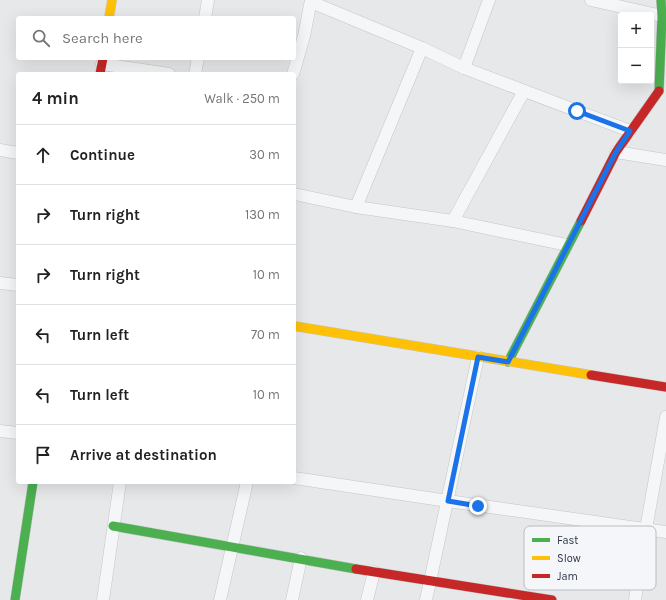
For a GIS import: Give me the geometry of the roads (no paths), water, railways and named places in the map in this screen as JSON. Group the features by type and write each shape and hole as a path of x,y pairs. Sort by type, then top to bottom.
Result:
{"street":[{"path":"109,16 112,0"},
{"path":"205,16 208,0"},
{"path":"464,68 489,0"},
{"path":"591,0 664,17"},
{"path":"508,362 616,152 630,131 662,90 664,17 661,0"},
{"path":"294,72 304,36 311,1 422,48 464,68 630,131"},
{"path":"356,207 422,48"},
{"path":"195,72 198,60"},
{"path":"102,65 153,72"},
{"path":"453,221 524,91"},
{"path":"0,150 16,153"},
{"path":"616,152 666,160"},
{"path":"296,194 356,207 453,221 567,245"},
{"path":"0,283 16,285"},
{"path":"296,326 666,387"},
{"path":"426,600 478,357"},
{"path":"647,526 666,416"},
{"path":"0,431 16,433"},
{"path":"296,478 625,526"},
{"path":"15,600 33,484"},
{"path":"103,600 120,484"},
{"path":"220,600 246,484"},
{"path":"113,526 430,581 490,595 552,600"},
{"path":"656,530 666,532"},
{"path":"292,600 301,558"},
{"path":"367,600 374,572"},
{"path":"635,600 637,590"}]}
